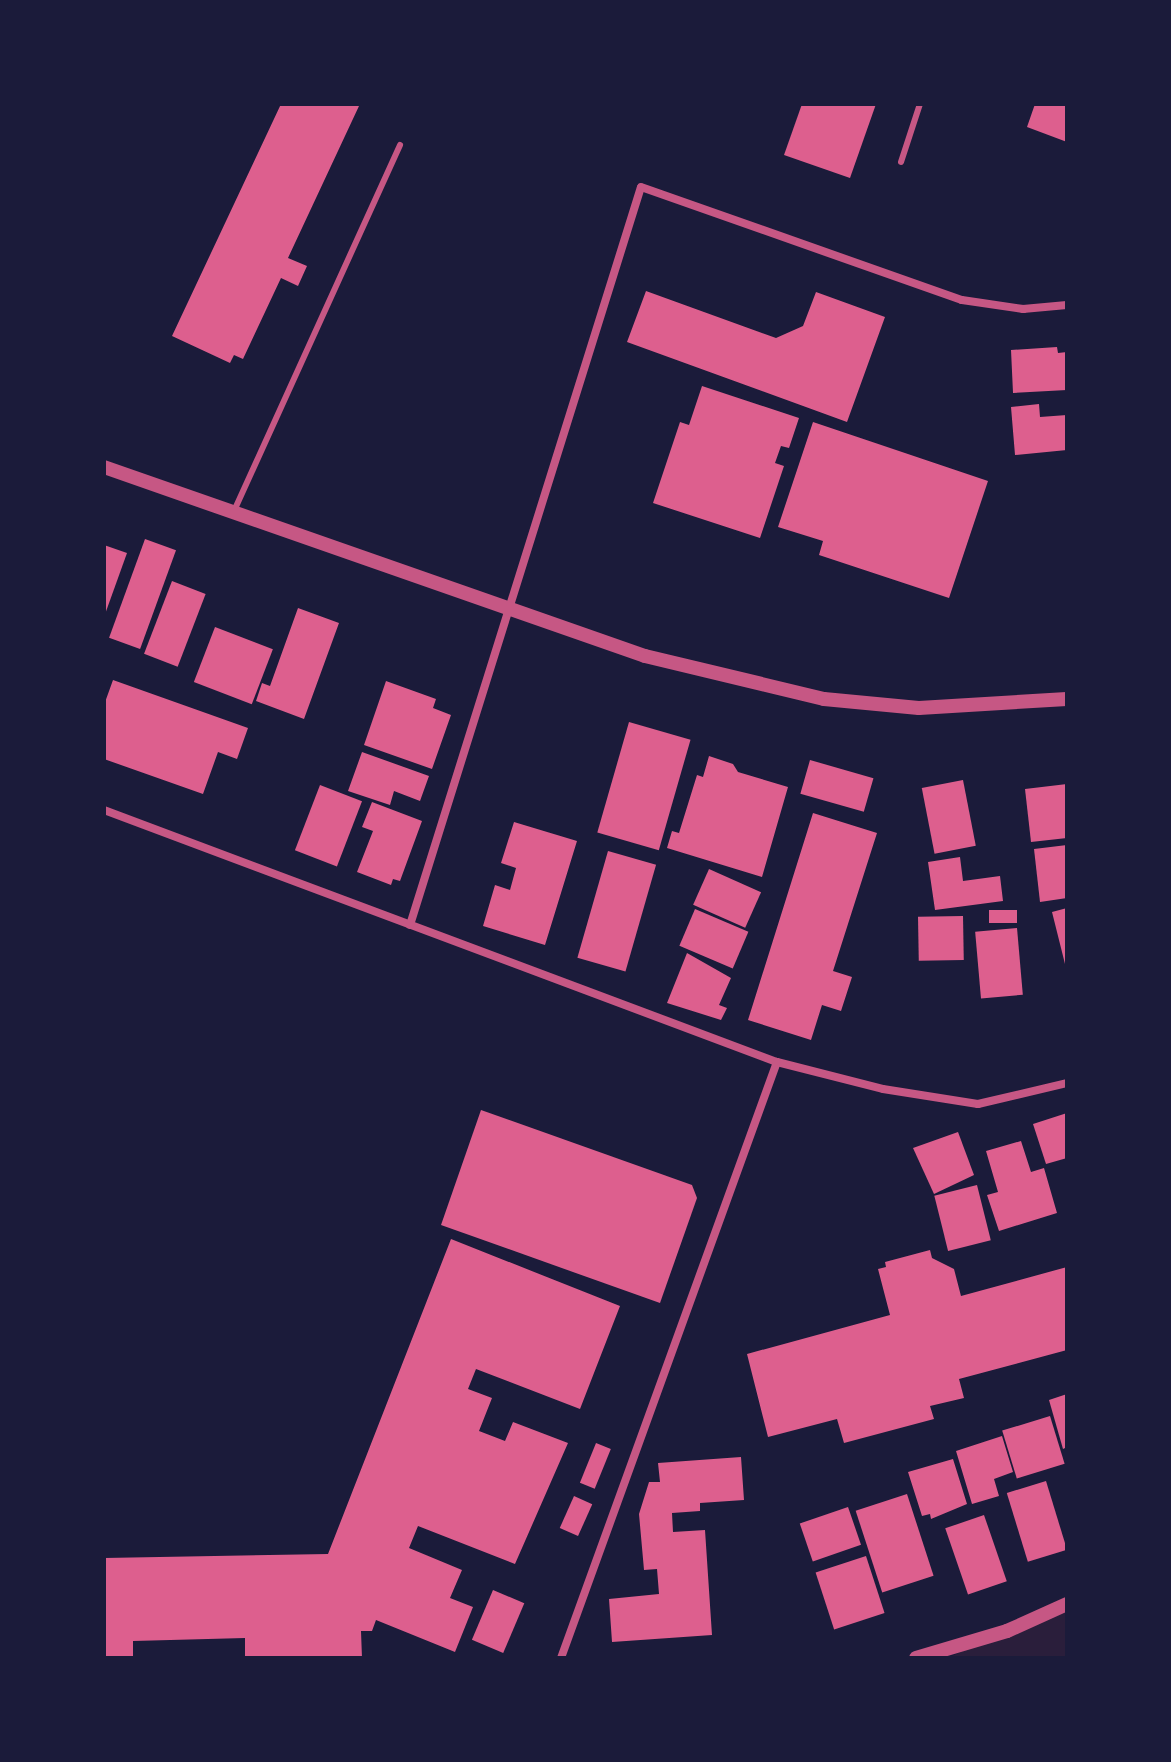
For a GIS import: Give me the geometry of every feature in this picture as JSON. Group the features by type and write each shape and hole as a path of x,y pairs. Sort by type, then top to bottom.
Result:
{"street":[{"path":"410,925 513,608 641,187 962,300 1023,309 1067,305"},
{"path":"104,467 645,656 824,699 919,708 1067,699"},
{"path":"104,810 777,1062 883,1089 978,1104 1067,1083"},
{"path":"561,1658 777,1062"},
{"path":"916,1658 1007,1631 1067,1604"}],"lane":[{"path":"901,162 920,104"},
{"path":"233,514 400,145"}],"shaded area":[{"path":"1067,1601 1067,1658 948,1658"}],"building":[{"path":"281,104 359,106 288,258 307,266 298,286 281,278 243,359 234,355 230,363 172,336"},
{"path":"802,104 876,104 850,178 784,155"},
{"path":"1035,104 1067,104 1067,142 1027,127"},
{"path":"646,291 776,338 803,326 816,292 885,317 847,422 627,342"},
{"path":"1057,347 1058,353 1067,352 1067,390 1013,393 1011,350"},
{"path":"702,386 799,418 789,448 781,446 775,463 784,466 760,538 653,503 680,422 689,425"},
{"path":"1039,404 1040,417 1067,415 1067,450 1015,455 1011,407"},
{"path":"813,422 988,481 949,598 819,555 823,541 778,527"},
{"path":"145,539 176,550 140,649 109,638"},
{"path":"104,545 127,553 104,617"},
{"path":"172,581 206,594 178,667 144,654"},
{"path":"298,608 339,623 304,719 256,701 262,683 270,686"},
{"path":"215,627 273,649 252,704 194,682"},
{"path":"113,680 248,728 237,759 218,752 203,794 104,759 104,705"},
{"path":"386,681 436,699 433,708 451,715 432,769 364,745"},
{"path":"629,722 691,740 659,850 597,833"},
{"path":"362,752 429,776 420,801 394,791 390,805 348,791"},
{"path":"709,756 733,764 738,772 788,787 762,877 667,848 672,831 679,833 697,775 703,777"},
{"path":"810,760 873,778 864,812 800,794"},
{"path":"963,780 976,846 935,854 922,788"},
{"path":"1067,784 1067,838 1031,842 1025,789"},
{"path":"320,785 362,801 337,866 295,850"},
{"path":"372,802 422,821 400,881 393,879 391,885 357,872 373,831 362,827"},
{"path":"813,813 877,833 833,971 852,977 841,1011 822,1005 811,1040 748,1020"},
{"path":"514,822 577,841 545,945 483,926 495,885 510,890 516,868 501,863"},
{"path":"1067,845 1067,898 1040,902 1034,849"},
{"path":"608,851 656,865 625,971 577,958"},
{"path":"960,857 963,881 1000,876 1003,901 935,910 928,862"},
{"path":"709,869 761,892 745,928 693,905"},
{"path":"1067,908 1067,967 1066,968 1052,912"},
{"path":"695,909 748,932 733,968 679,946"},
{"path":"989,910 1017,910 1017,923 989,923"},
{"path":"963,916 964,960 919,961 918,917"},
{"path":"1017,928 1023,995 981,998 975,932"},
{"path":"687,953 731,978 719,1005 727,1008 721,1020 667,1003"},
{"path":"481,1110 692,1185 697,1198 660,1303 441,1225"},
{"path":"1067,1113 1067,1158 1046,1164 1033,1124"},
{"path":"958,1132 974,1175 934,1194 913,1148"},
{"path":"1021,1141 1031,1172 1044,1168 1057,1213 999,1231 987,1195 998,1192 986,1151"},
{"path":"977,1185 991,1240 948,1251 934,1196"},
{"path":"451,1239 620,1306 580,1409 476,1369 468,1389 492,1398 479,1431 505,1441 513,1422 568,1443 515,1564 418,1526 409,1548 462,1570 450,1598 473,1607 455,1652 376,1620 372,1631 361,1631 362,1658 245,1658 245,1638 133,1641 133,1658 104,1658 104,1558 328,1554"},
{"path":"930,1250 932,1258 954,1269 961,1296 1067,1267 1067,1350 959,1379 964,1398 930,1406 934,1419 844,1443 837,1419 768,1437 747,1354 890,1315 878,1269 886,1267 885,1262"},
{"path":"1067,1394 1067,1447 1063,1449 1049,1400"},
{"path":"1050,1416 1065,1464 1017,1478 1002,1431"},
{"path":"1002,1436 1013,1472 994,1479 999,1496 972,1504 956,1451"},
{"path":"596,1443 611,1449 595,1489 580,1483"},
{"path":"741,1457 744,1500 700,1503 700,1511 672,1513 673,1532 705,1530 712,1635 612,1642 609,1599 659,1594 657,1569 644,1570 639,1514 649,1482 660,1482 658,1463"},
{"path":"953,1459 967,1504 931,1519 930,1514 922,1516 908,1472"},
{"path":"1046,1481 1067,1550 1028,1562 1007,1493"},
{"path":"907,1494 934,1576 882,1592 856,1511"},
{"path":"574,1496 592,1504 578,1536 560,1528"},
{"path":"848,1507 861,1545 813,1561 800,1524"},
{"path":"984,1515 1007,1581 968,1595 945,1528"},
{"path":"866,1556 885,1613 834,1629 816,1572"},
{"path":"493,1590 524,1603 503,1653 472,1640"}]}
